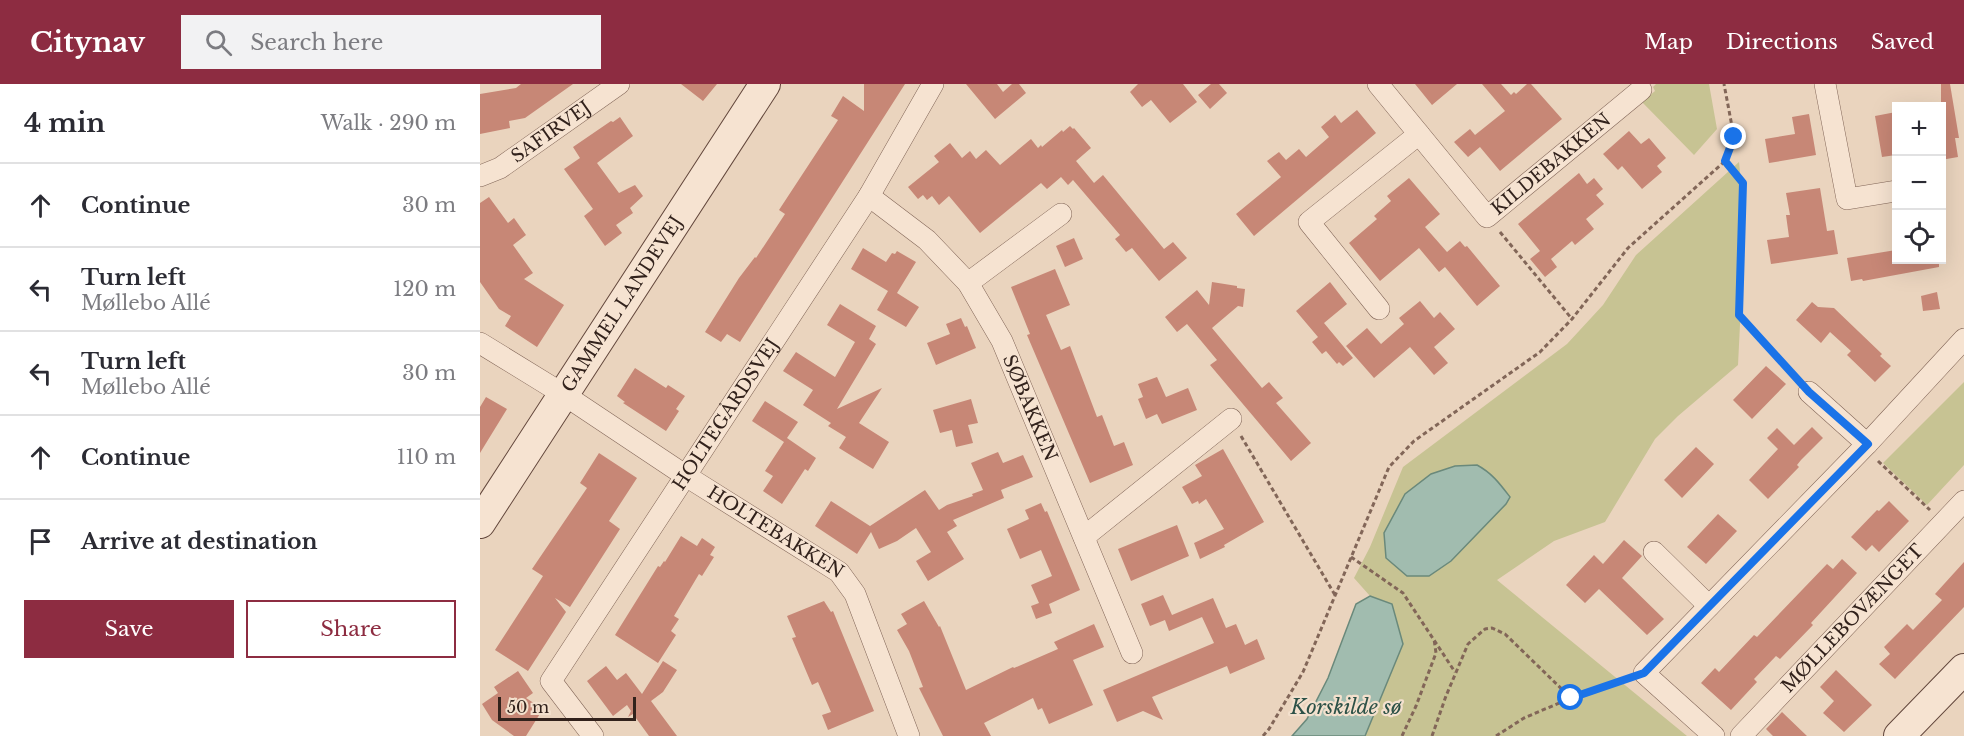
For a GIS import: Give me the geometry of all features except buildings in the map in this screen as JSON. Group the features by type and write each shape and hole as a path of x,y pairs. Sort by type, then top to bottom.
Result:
{"street":[{"name":"SAFIRVEJ","path":"480,176 500,168 619,84"},
{"name":"GAMMEL LANDEVEJ","path":"480,523 765,84"},
{"name":"HOLTEGÅRDSVEJ","path":"593,736 551,681 869,196 933,84"},
{"name":"KILDEBAKKEN","path":"1378,84 1487,217 1641,90"},
{"path":"1825,84 1847,199 1892,192"},
{"path":"1379,309 1309,222 1419,134"},
{"name":"SØBAKKEN","path":"869,196 927,240 968,283 1002,341 1132,653"},
{"path":"968,283 1061,214"},
{"path":"1714,736 1644,673 1866,446 1964,339"},
{"name":"HOLTEBAKKEN","path":"482,347 563,394 686,476 840,572 855,594 909,736"},
{"path":"1809,392 1866,446"},
{"path":"1084,537 1231,419"},
{"name":"MØLLEBOVÆNGET","path":"1741,736 1964,501"},
{"path":"1654,552 1709,606"},
{"path":"1899,736 1964,669"}],"path":[{"path":"1263,736 1303,672 1389,467 1414,441 1540,352 1572,320 1629,248 1725,161 1734,137 1724,84"},
{"path":"1725,161 1743,183 1739,315 1809,392"},
{"path":"1487,217 1572,320"},
{"path":"1231,419 1335,595"},
{"path":"1866,446 1944,523"},
{"path":"1351,557 1403,593 1456,673"},
{"path":"1432,736 1468,644 1485,629 1492,628 1504,634 1571,698"},
{"path":"1402,736 1436,654 1433,638"},
{"path":"1496,736 1524,718 1571,698 1644,673"}],"shaded area":[{"path":"1656,84 1709,84 1717,129 1694,155 1642,102 1655,91 1653,87"},
{"path":"1739,162 1745,223 1738,365 1678,416 1655,439 1605,522 1554,541 1497,580 1687,736 1365,736 1403,644 1392,604 1370,596 1354,578 1370,547 1403,467 1567,344 1603,305 1636,255"},
{"path":"1964,382 1964,465 1927,505 1883,463"}],"water":[{"path":"1477,465 1491,475 1510,497 1506,504 1451,561 1429,576 1407,576 1386,558 1384,533 1405,494 1431,474 1455,466"},
{"name":"Korskilde sø","path":"1370,596 1392,604 1403,644 1365,736 1292,736 1307,719 1328,678 1356,604"}],"route":[{"path":"1571,698 1644,673 1868,444 1809,392 1739,315 1743,183 1725,161 1734,137"}]}
